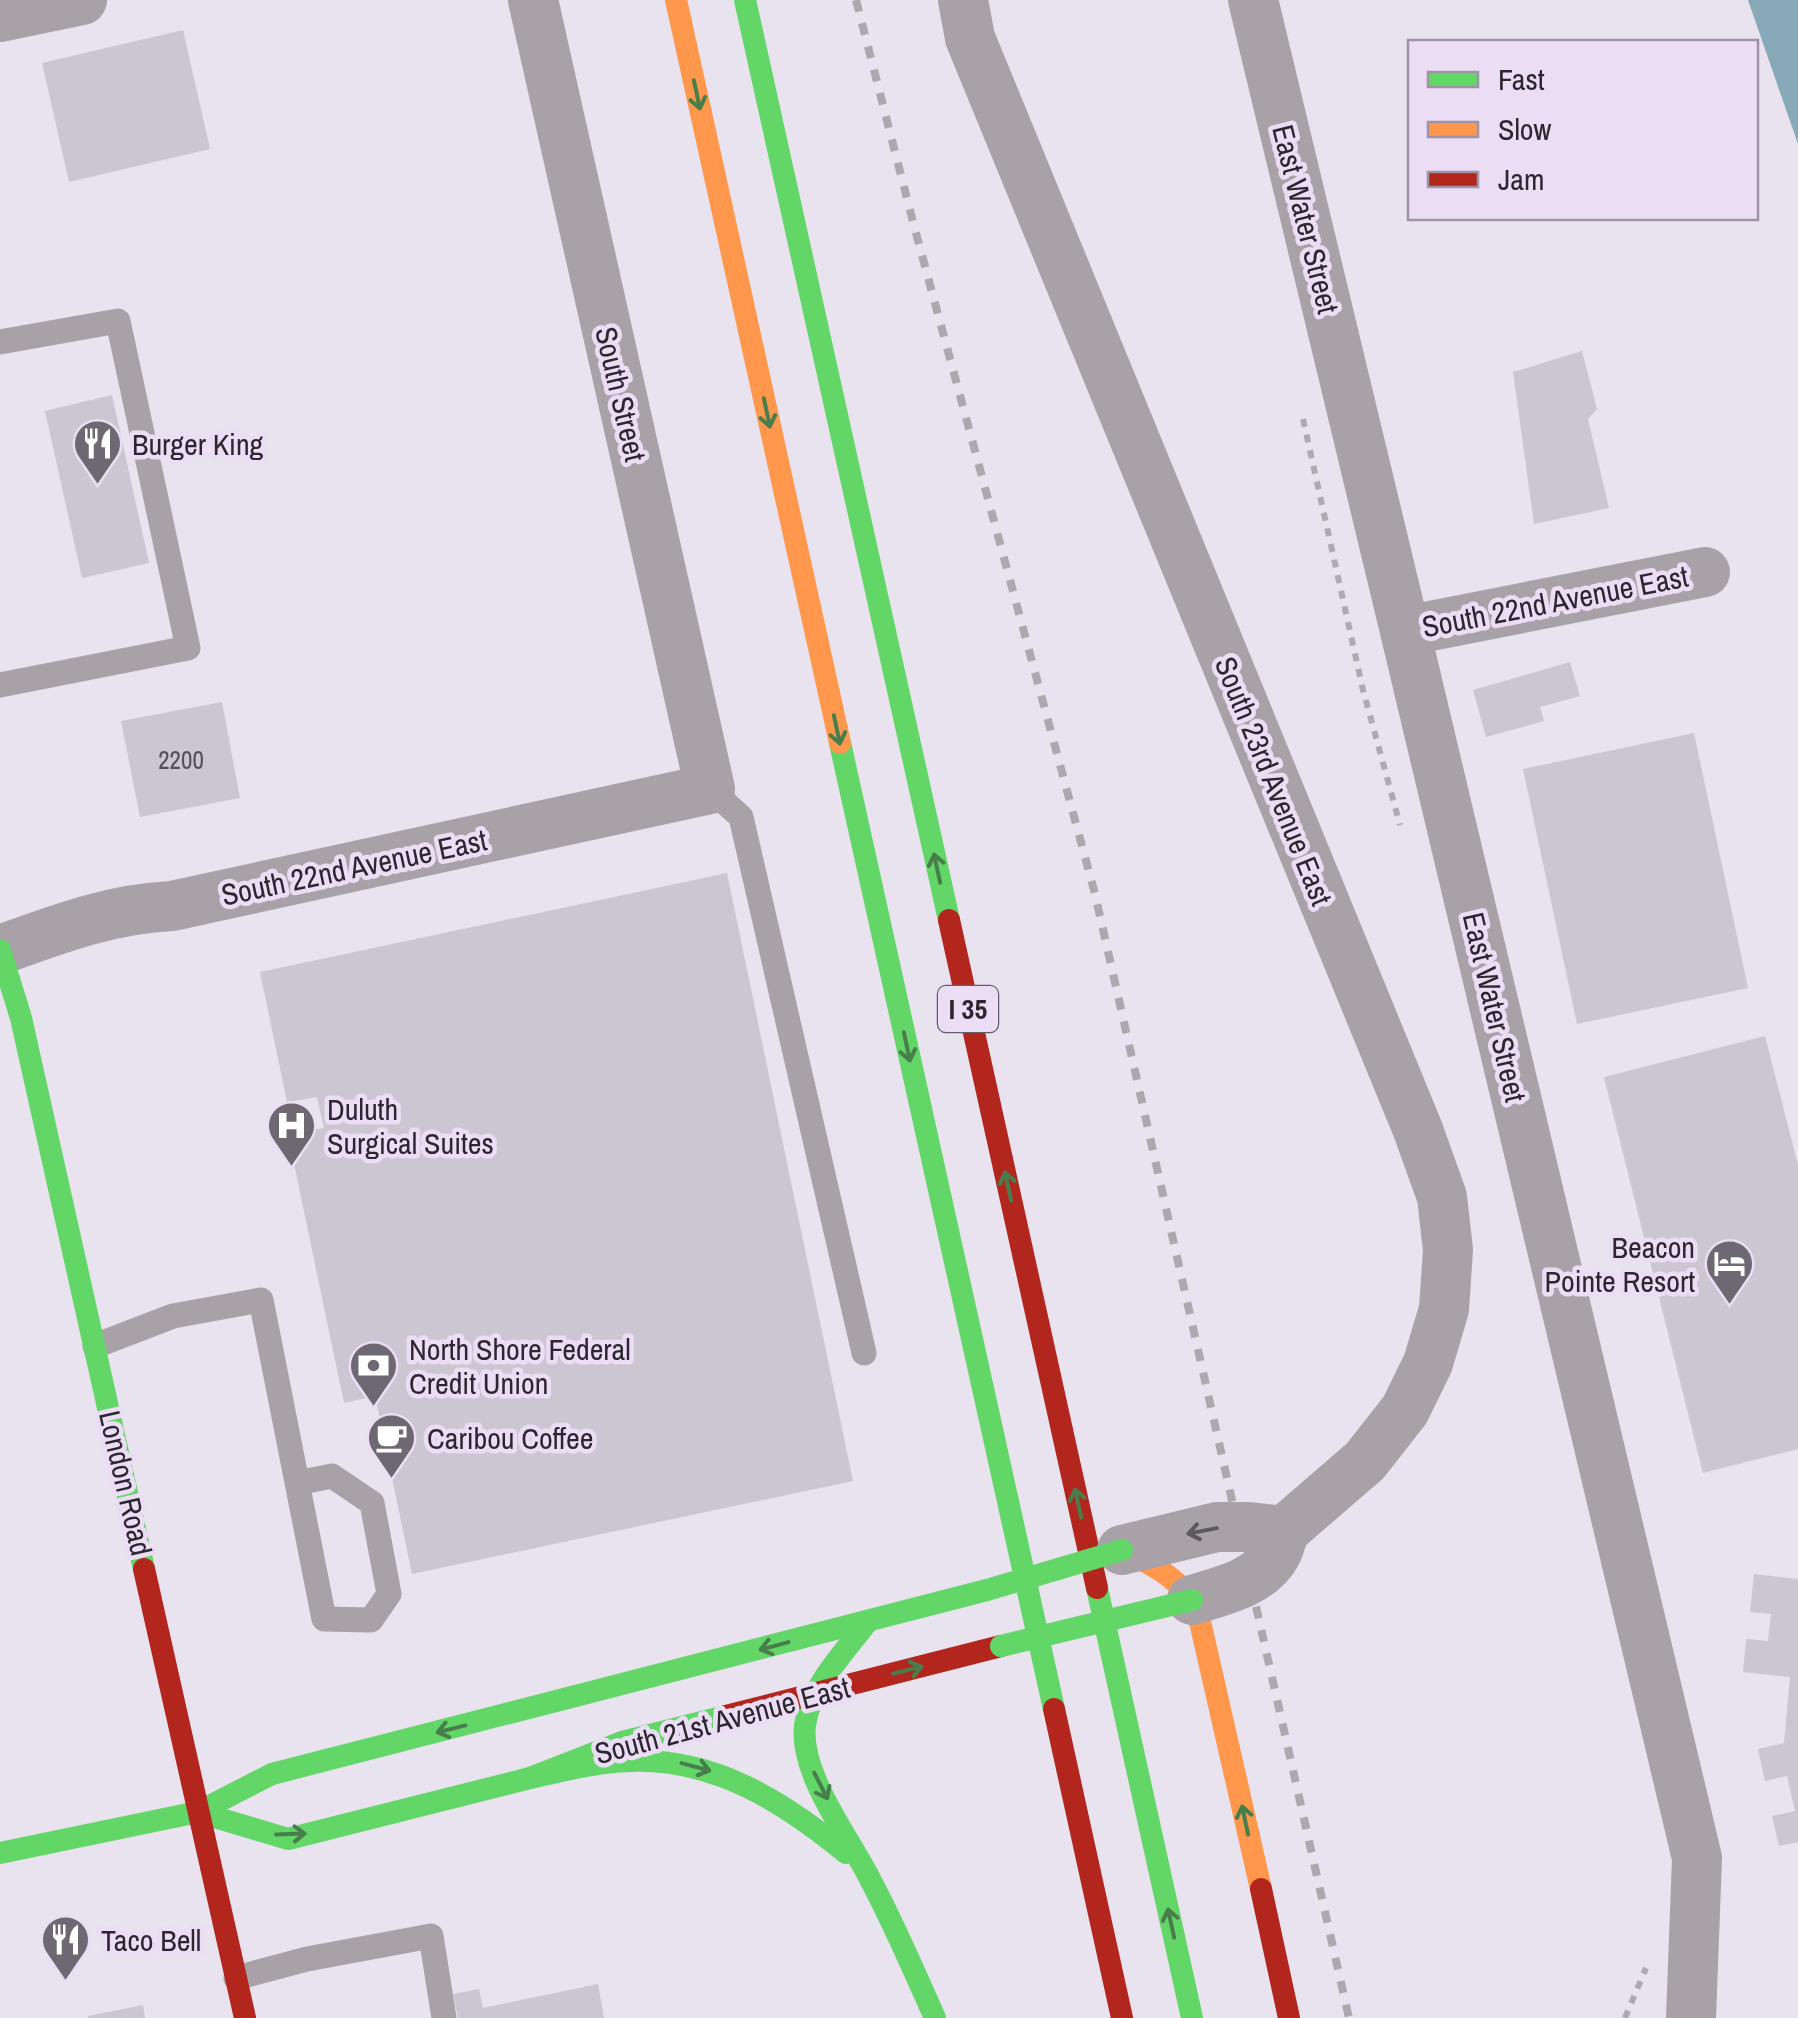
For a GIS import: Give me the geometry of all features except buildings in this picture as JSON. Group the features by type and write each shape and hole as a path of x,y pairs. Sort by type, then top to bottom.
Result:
{"main road":[{"name":"I 35","path":"676,0 1122,2018"},
{"name":"I 35","path":"745,0 1192,2018"},
{"name":"London Road","path":"0,950 11,1018 95,1346 245,2018"},
{"name":"South 21st Avenue East","path":"0,1853 198,1812 272,1774 987,1590 1122,1550"},
{"path":"1122,1550 1160,1569 1192,1600 1209,1654 1288,2018"},
{"name":"South 21st Avenue East","path":"198,1812 288,1839 530,1778 622,1742 1192,1600"},
{"path":"868,1621 816,1694 804,1730 805,1749 819,1785 870,1878 935,2018"},
{"path":"530,1778 625,1761 667,1761 706,1770 746,1784 796,1812 870,1878"}],"street":[{"path":"0,17 82,0"},
{"name":"South Street","path":"533,0 710,789"},
{"name":"South 23rd Avenue East","path":"963,0 970,38 1418,1130 1442,1197 1448,1250 1444,1308 1428,1363 1405,1410 1364,1460 1284,1531 1277,1553 1266,1567 1253,1578 1192,1600"},
{"name":"East Water Street","path":"1253,0 1696,1858 1691,2018"},
{"name":"South 22nd Avenue East","path":"1406,630 1705,572"},
{"name":"South 22nd Avenue East","path":"0,950 82,920 172,906 710,789"},
{"path":"1122,1550 1217,1527 1284,1531"}],"lane":[{"path":"0,342 118,320 188,648 0,685"},
{"path":"710,789 740,816 864,1353"},
{"path":"0,1035 11,1018"},
{"path":"95,1346 173,1316 261,1300 297,1483 324,1619 371,1620 389,1594 372,1503 332,1476 297,1483"},
{"path":"236,1978 308,1958 431,1936 444,2018"}],"water":[{"path":"1748,0 1798,0 1798,144"}],"railway":[{"path":"856,0 1095,894 1349,2018"}],"traffic: fast":[{"path":"745,0 949,920"},
{"path":"840,743 1054,1709"},
{"path":"0,950 21,1018 144,1569"},
{"path":"987,1590 1122,1550"},
{"path":"1097,1588 1192,2018"},
{"path":"0,1853 198,1812 272,1774 987,1590"},
{"path":"1001,1646 1192,1600"},
{"path":"868,1621 814,1697 805,1725 805,1744 817,1784 879,1896 935,2018"},
{"path":"198,1812 288,1839 530,1778 622,1742 726,1716"},
{"path":"530,1778 630,1761 690,1767 719,1775 772,1800 846,1853"}],"traffic: slow":[{"path":"676,0 840,743"},
{"path":"1122,1550 1176,1582 1198,1613 1261,1889"}],"traffic: jam":[{"path":"949,920 1097,1588"},
{"path":"144,1569 245,2018"},
{"path":"726,1716 1001,1646"},
{"path":"1054,1709 1122,2018"},
{"path":"1261,1889 1289,2018"}],"place":[{"name":"Burger King","path":"97,486"},
{"name":"Duluth Surgical Suites","path":"292,1168"},
{"name":"Beacon Pointe Resort","path":"1730,1306"},
{"name":"North Shore Federal Credit Union","path":"374,1408"},
{"name":"Caribou Coffee","path":"392,1480"},
{"name":"Taco Bell","path":"66,1982"}]}
